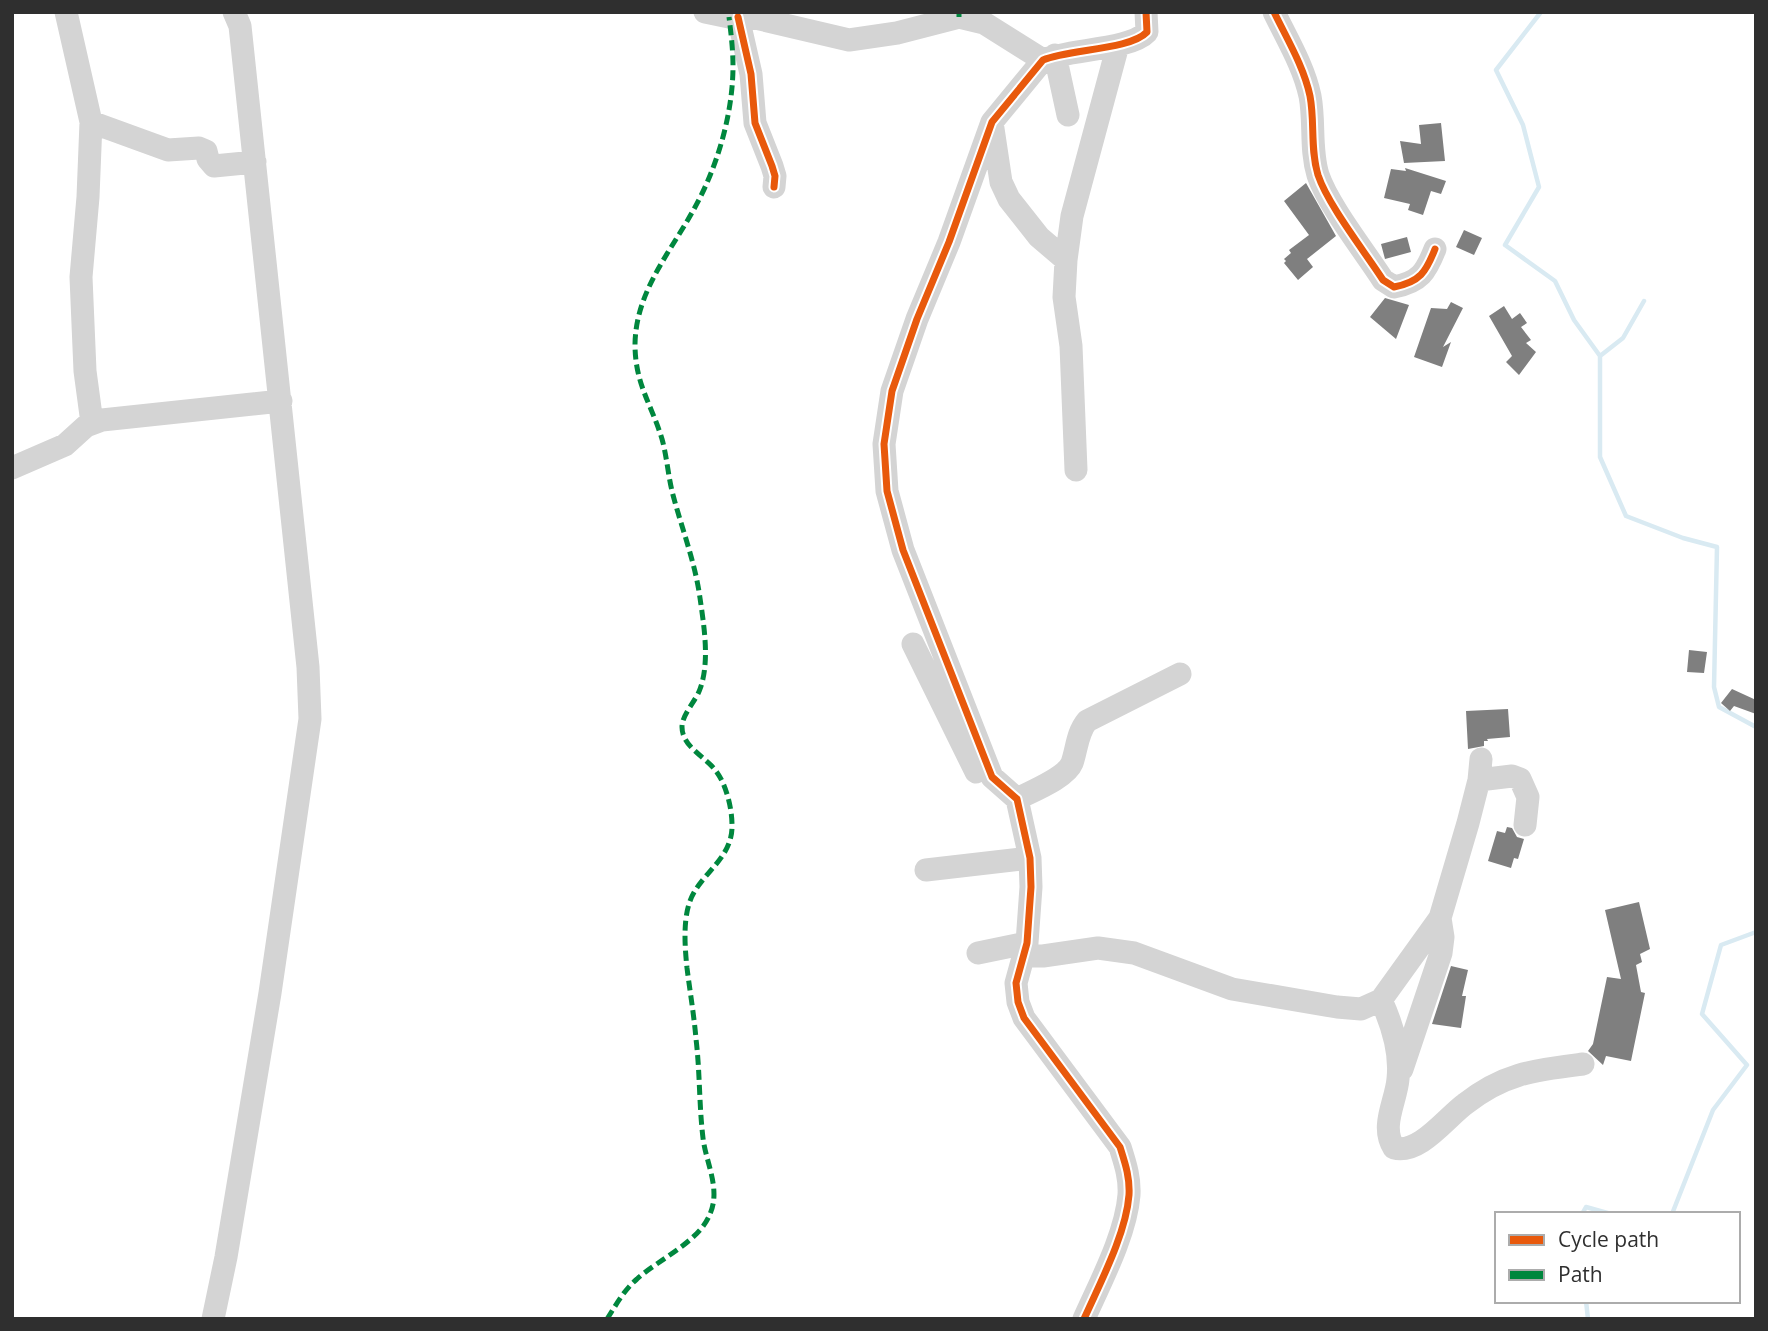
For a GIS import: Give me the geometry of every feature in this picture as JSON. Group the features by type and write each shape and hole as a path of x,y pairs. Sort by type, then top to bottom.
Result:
{"street":[{"path":"66,12 90,122 88,197 81,277 85,370 92,422"},
{"path":"213,1319 226,1257 270,993 310,719 308,667 281,401 240,26 234,12"},
{"path":"705,12 751,17 849,40 897,33 959,15 984,23 1049,58 1068,115"},
{"path":"992,778 903,550 887,491 884,444 892,391 992,121 1049,58 1118,45 1142,37 1147,32 1146,12"},
{"path":"1274,12 1305,78 1311,102 1312,145 1318,177 1383,280 1394,287 1410,284 1426,270 1435,249"},
{"path":"738,17 751,74 755,123 775,176 774,187"},
{"path":"1076,470 1071,346 1064,297 1066,260 1072,216 1118,45"},
{"path":"992,121 1001,182 1009,199 1039,237 1066,260"},
{"path":"90,122 168,150 199,148 206,151 214,166 255,162"},
{"path":"12,468 65,445 92,422 281,401"},
{"path":"913,644 977,773 992,778 1017,799 1030,858 1031,887 1025,950 1016,984 1018,1002 1024,1017 1106,1125 1120,1147 1128,1170 1126,1215 1084,1319"},
{"path":"1017,799 1066,772 1072,763 1087,721 1180,674"},
{"path":"978,953 1025,950 1043,956 1098,948 1134,953 1232,989 1362,1009 1381,1000 1440,918 1480,769 1520,779 1528,797 1525,825"},
{"path":"926,870 1030,858"},
{"path":"1440,918 1443,937 1441,953 1398,1078 1390,1116 1388,1133 1394,1148 1401,1150 1414,1147 1466,1103 1495,1083 1524,1073 1583,1064"},
{"path":"1381,1000 1394,1032 1398,1078"}],"building":[{"path":"1441,123 1445,161 1404,163 1400,141 1421,144 1419,125"},
{"path":"1405,168 1446,181 1441,194 1431,191 1423,215 1408,210 1410,204 1384,198 1391,169 1406,171"},
{"path":"1306,183 1336,236 1307,259 1313,267 1298,280 1284,263 1284,259 1291,253 1289,250 1309,235 1284,201"},
{"path":"1464,230 1482,238 1474,255 1456,247"},
{"path":"1407,237 1411,252 1385,259 1381,244"},
{"path":"1385,298 1409,305 1396,339 1370,317"},
{"path":"1451,302 1463,308 1443,347 1451,342 1442,367 1414,357 1431,308 1447,309"},
{"path":"1504,306 1512,319 1520,313 1527,323 1521,327 1531,340 1526,343 1536,352 1519,375 1506,362 1512,356 1489,316"},
{"path":"1689,650 1707,652 1704,673 1687,672"},
{"path":"1732,689 1756,700 1756,714 1734,706 1730,711 1721,703"},
{"path":"1508,709 1510,737 1487,739 1484,746 1468,749 1466,711"},
{"path":"1507,827 1512,828 1517,837 1524,839 1518,859 1514,858 1511,868 1488,861 1497,831 1505,833"},
{"path":"1639,902 1650,949 1640,954 1642,962 1636,965 1641,992 1645,993 1631,1061 1606,1056 1603,1065 1588,1051 1593,1044 1607,977 1621,979 1605,910"},
{"path":"1451,966 1468,970 1462,996 1466,996 1461,1028 1432,1024"}],"waterway":[{"path":"1541,12 1496,70 1523,125 1539,187 1505,245 1555,281 1574,320 1600,356"},
{"path":"1644,301 1623,338 1600,356 1600,457 1626,516 1683,538 1717,547 1714,687 1719,707 1756,727"},
{"path":"1673,1212 1713,1110 1747,1065 1702,1014 1721,945 1756,932"},
{"path":"1583,1212 1586,1207 1604,1212"},
{"path":"1586,1303 1588,1319"}],"marked path":[{"path":"959,12 959,17"},
{"path":"607,1319 632,1283 688,1242 705,1224 714,1195 703,1138 685,928 693,893 727,848 731,837 732,818 728,796 720,776 690,746 683,734 684,717 698,694 705,667 703,620 695,571 673,495 662,439 638,371 635,344 641,307 648,290 702,193 722,140 732,84 733,54 729,17"}],"cycle path":[{"path":"1084,1319 1123,1226 1129,1195 1127,1170 1120,1147 1024,1018 1018,1002 1016,983 1027,943 1031,887 1030,858 1017,799 992,777 903,550 887,491 884,444 892,391 992,122 1043,60 1139,38 1147,32 1146,12"},
{"path":"1274,12 1295,53 1310,96 1318,175 1330,200 1383,280 1394,287 1416,279 1428,264 1435,249"},
{"path":"738,17 751,74 755,123 775,176 774,187"}]}
